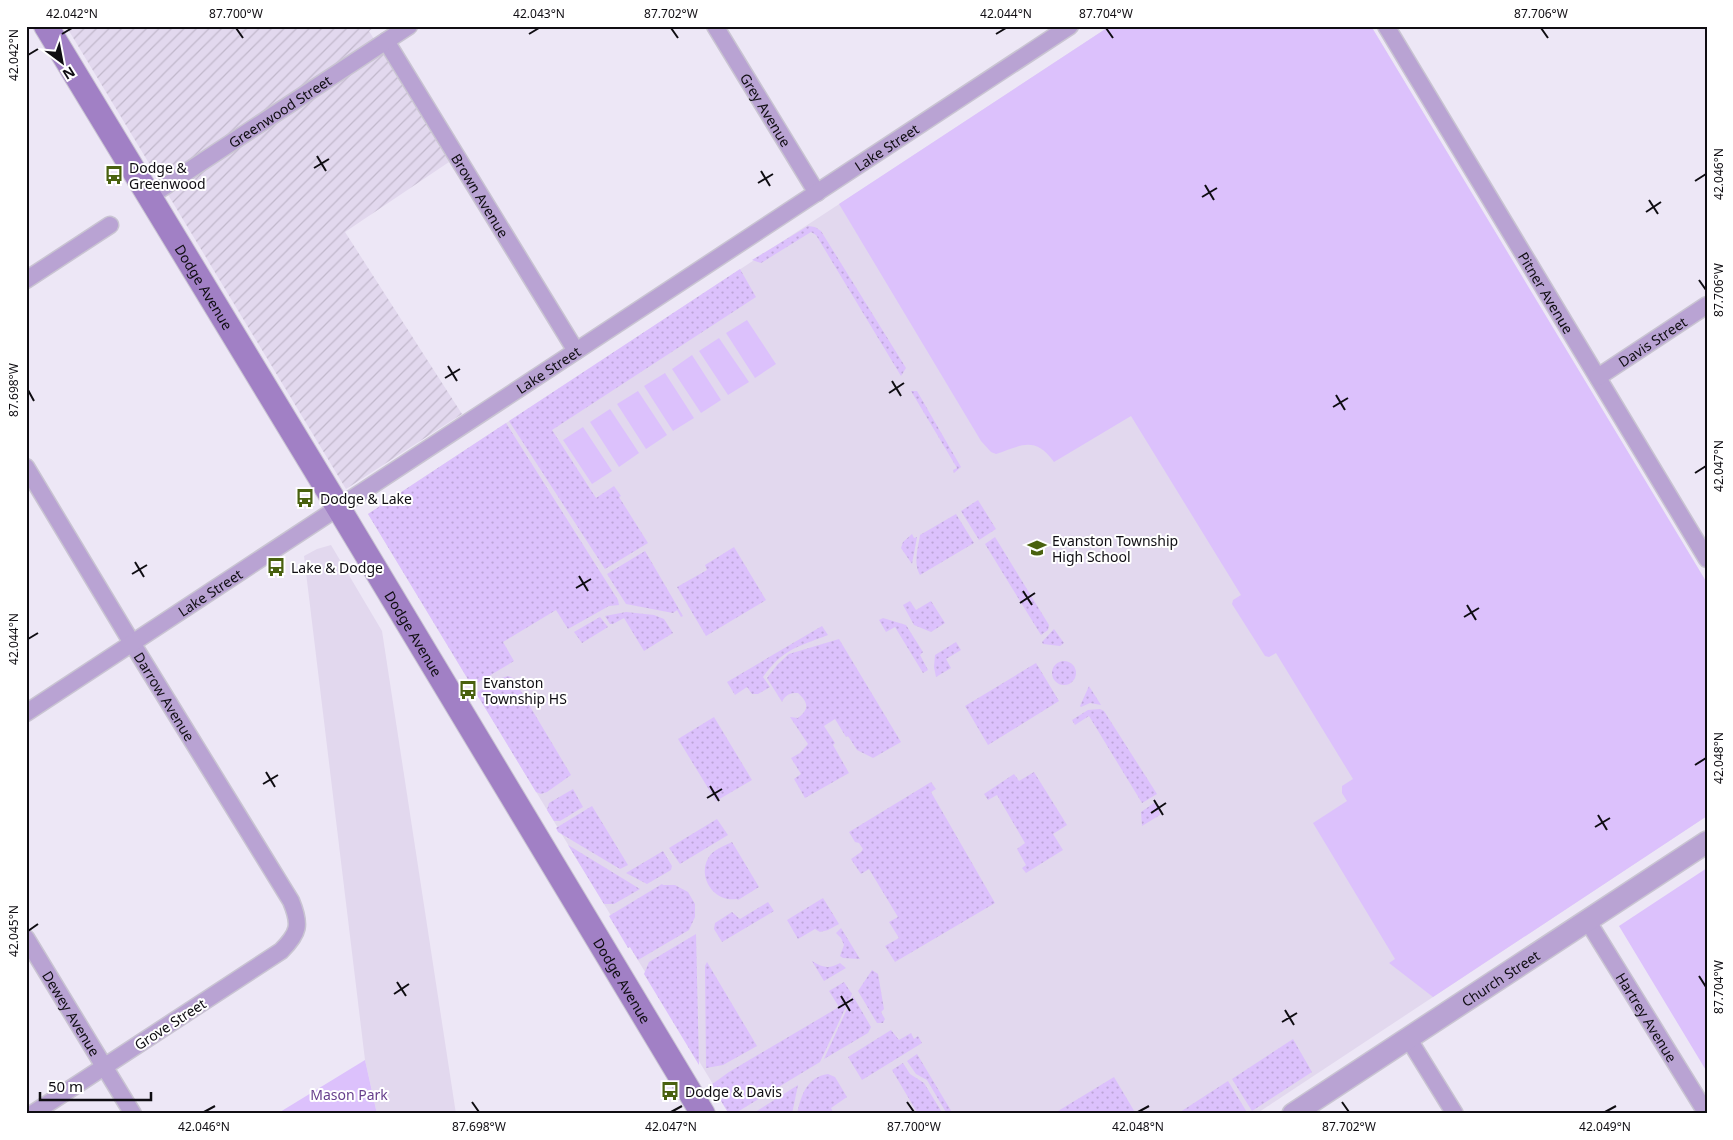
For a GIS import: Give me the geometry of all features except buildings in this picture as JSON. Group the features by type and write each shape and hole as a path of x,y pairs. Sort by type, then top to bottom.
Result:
{"main road":[{"name":"Dodge Avenue","path":"46,26 338,507 698,1112"}],"street":[{"name":"Greenwood Street","path":"150,196 408,26"},
{"name":"Grey Avenue","path":"715,26 817,193"},
{"name":"Lake Street","path":"26,713 817,193 1052,31 1070,26"},
{"name":"Pitner Avenue","path":"1386,26 1707,559"},
{"name":"Brown Avenue","path":"386,41 576,351"},
{"path":"26,280 110,225"},
{"name":"Davis Street","path":"1598,377 1707,305"},
{"name":"Darrow Avenue","path":"26,467 291,901 297,914 298,926"},
{"name":"Church Street","path":"1293,1114 1707,842"},
{"name":"Hartrey Avenue","path":"1587,920 1707,1114"},
{"name":"Grove Street","path":"32,1114 281,951 292,940 298,926"},
{"name":"Dewey Avenue","path":"26,938 133,1114"},
{"path":"1408,1038 1455,1114"}],"shaded area":[{"path":"66,26 376,26 369,31 449,162 345,232 462,414 346,489"},
{"name":"Evanston Township High School","path":"1110,26 1371,26 1707,583 1707,816 1256,1114 731,1114 368,514"},
{"path":"331,545 382,631 456,1114 377,1114 365,1060 304,556 317,549"}],"green space":[{"path":"1110,26 1371,26 1707,583 1707,816 1433,997 1389,963 1395,959 1313,823 1347,801 1342,793 1342,786 1353,779 1276,653 1269,657 1265,656 1232,604 1233,600 1241,595 1131,416 1054,462 1041,449 1028,445 996,454 991,452 981,441 839,204"},
{"path":"808,226 815,227 821,231 906,368 901,376 816,235 811,232 761,263 752,260"},
{"path":"740,269 756,297 552,430 596,498 614,486 648,543 605,569 509,421"},
{"path":"747,320 776,364 755,378 726,333"},
{"path":"719,338 749,382 728,395 699,351"},
{"path":"692,355 721,400 701,413 672,369"},
{"path":"665,373 694,418 673,431 644,386"},
{"path":"638,391 667,435 646,449 617,404"},
{"path":"911,391 917,391 961,467 954,473 953,470 957,468"},
{"path":"610,409 639,453 619,467 590,422"},
{"path":"506,423 618,600 619,605 609,606 568,629 556,610 503,642 514,661 472,686 368,514"},
{"path":"583,427 612,471 592,484 563,440"},
{"path":"978,500 996,529 979,540 961,511"},
{"path":"956,514 974,543 920,575 916,560 920,535"},
{"path":"912,534 914,538 917,537 912,564 901,548 903,542"},
{"path":"995,537 1049,625 1048,630 1041,635 985,544"},
{"path":"734,547 766,600 706,636 677,587 707,570 705,565"},
{"path":"645,551 683,616 681,617 677,610 673,613 626,604 607,574"},
{"path":"910,601 916,610 931,601 945,623 931,632 914,625 903,605"},
{"path":"626,612 654,615 664,619 673,633 644,651 624,618 610,624 605,616"},
{"path":"600,617 608,627 582,643 574,632"},
{"path":"883,618 906,625 923,652 920,655 928,670 923,673 895,627 886,632 879,620"},
{"path":"822,626 828,635 791,650 777,660 770,668 763,677 770,687 758,694 752,694 747,687 735,695 727,682"},
{"path":"1054,629 1064,643 1060,646 1043,644 1042,642"},
{"path":"839,639 901,742 873,758 857,750 835,719 824,726 835,743 833,745 849,773 805,798 794,779 801,774 791,758 800,753 808,744 790,717 798,718 802,715 806,709 806,702 798,693 793,693 785,697 782,702 767,678 789,654"},
{"path":"956,642 961,650 946,659 951,668 936,677 934,667 935,655"},
{"path":"1064,661 1072,665 1076,673 1072,681 1064,685 1056,681 1052,673 1056,665"},
{"path":"1036,663 1059,701 988,745 965,706"},
{"path":"508,676 513,678 571,775 547,792 541,794 536,792 476,693 501,678"},
{"path":"1089,686 1101,705 1090,703 1081,707 1080,706"},
{"path":"1100,709 1104,711 1157,794 1142,803 1089,716 1075,725 1072,720 1088,710"},
{"path":"714,717 752,780 716,801 678,739"},
{"path":"1034,772 1067,825 1053,834 1063,850 1026,873 1022,868 1026,865 1017,849 1025,843 997,795 988,800 984,794 1014,774 1019,781"},
{"path":"931,782 936,789 931,792 995,903 895,962 885,946 899,938 889,922 898,917 869,869 861,874 851,859 863,849 859,843 855,842 849,832"},
{"path":"573,789 583,807 560,821 554,821 547,810 549,803"},
{"path":"1154,803 1158,806 1160,815 1142,826 1141,812"},
{"path":"592,806 628,865 620,869 558,832 556,828"},
{"path":"717,819 728,835 680,864 669,848"},
{"path":"732,842 759,887 738,900 728,899 714,892 706,878 705,870 706,862 711,854"},
{"path":"568,845 640,889 614,904 604,904"},
{"path":"663,851 672,866 671,870 647,884 626,873"},
{"path":"1707,868 1707,1072 1619,926"},
{"path":"662,884 675,885 688,892 695,904 695,917 689,930 638,960 630,947 628,948 609,916"},
{"path":"823,898 839,924 820,932 815,929 798,939 787,920"},
{"path":"768,902 774,911 722,942 714,929 715,923 732,912 740,919"},
{"path":"841,928 860,959 843,958 840,956 844,945 836,933"},
{"path":"696,934 699,1065 644,974 649,962"},
{"path":"812,961 826,967 840,963 846,968 824,981"},
{"path":"707,962 757,1046 723,1065 706,1068 705,966"},
{"path":"872,970 878,974 884,1009 881,1012 885,1019 883,1023 877,1023 858,991"},
{"path":"844,982 852,994 820,1062 734,1114 729,1114 711,1085 729,1072 839,1007 829,991"},
{"path":"853,996 871,1027 868,1033 824,1059"},
{"path":"891,1030 899,1040 911,1033 914,1039 918,1036 922,1043 862,1080 848,1057"},
{"path":"1293,1039 1312,1072 1252,1111 1232,1079"},
{"path":"917,1054 953,1114 947,1114 927,1080 916,1074 907,1061"},
{"name":"Mason Park","path":"365,1060 377,1114 281,1114 280,1112"},
{"path":"903,1063 910,1074 924,1083 943,1114 918,1114 892,1070"},
{"path":"828,1074 835,1077 847,1097 831,1108 834,1114 797,1114 806,1088 815,1079"},
{"path":"1114,1077 1136,1114 1053,1114"},
{"path":"1228,1081 1248,1114 1177,1114"},
{"path":"798,1085 792,1114 752,1114"}],"place":[{"name":"Dodge & Greenwood","path":"114,175"},
{"name":"Dodge & Lake","path":"305,498"},
{"name":"Evanston Township High School","path":"1037,548"},
{"name":"Lake & Dodge","path":"276,567"},
{"name":"Evanston Township HS","path":"468,690"},
{"name":"Dodge & Davis","path":"670,1091"}]}
